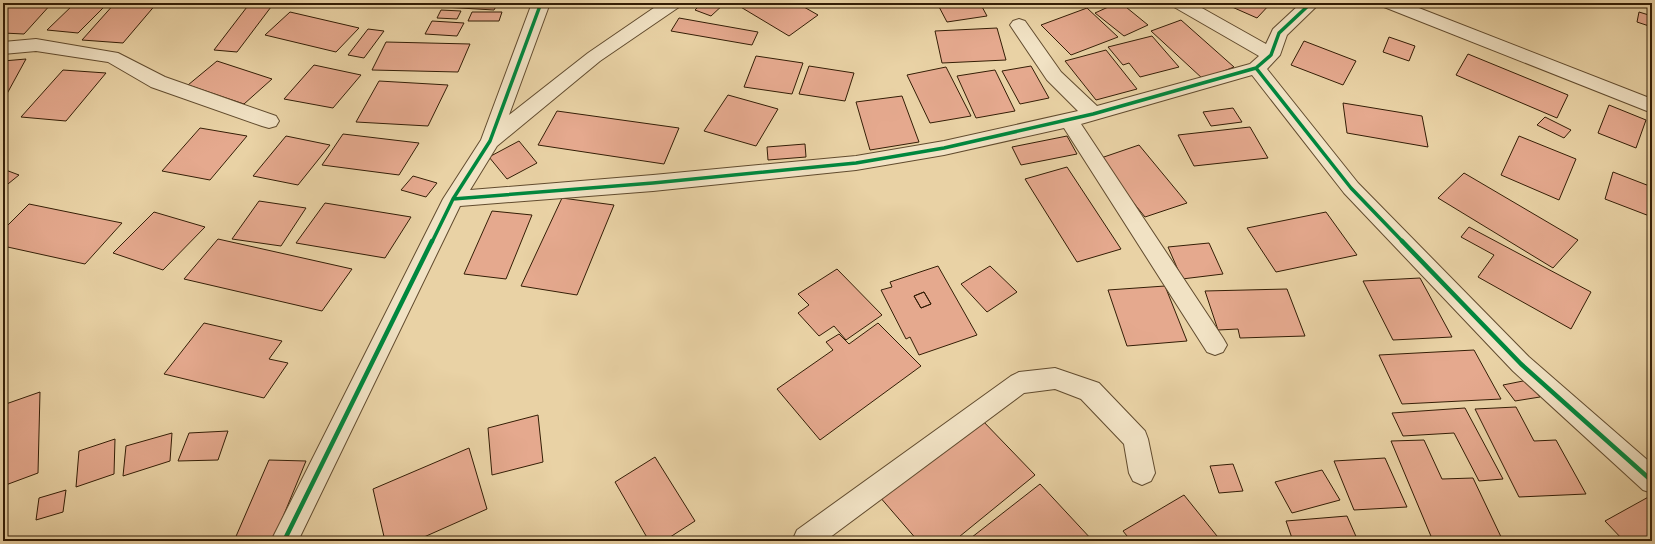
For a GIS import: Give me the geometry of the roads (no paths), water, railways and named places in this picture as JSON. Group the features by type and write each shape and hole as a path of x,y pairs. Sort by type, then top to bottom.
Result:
{"street":[{"path":"284,541 452,199 490,141 541,3"},
{"path":"490,141 594,56 673,3"},
{"path":"1180,3 1264,62 1351,188 1521,364 1652,481"},
{"path":"452,199 660,182 856,163 944,148 1093,114 1264,62 1279,33 1311,3"},
{"path":"1390,3 1652,106"},
{"path":"1019,25 1054,76 1093,114"},
{"path":"3,48 36,45 112,57 158,82 269,121"},
{"path":"1068,119 1214,345"},
{"path":"807,541 806,539 1019,383 1055,378 1090,391 1136,439 1142,473"}]}
